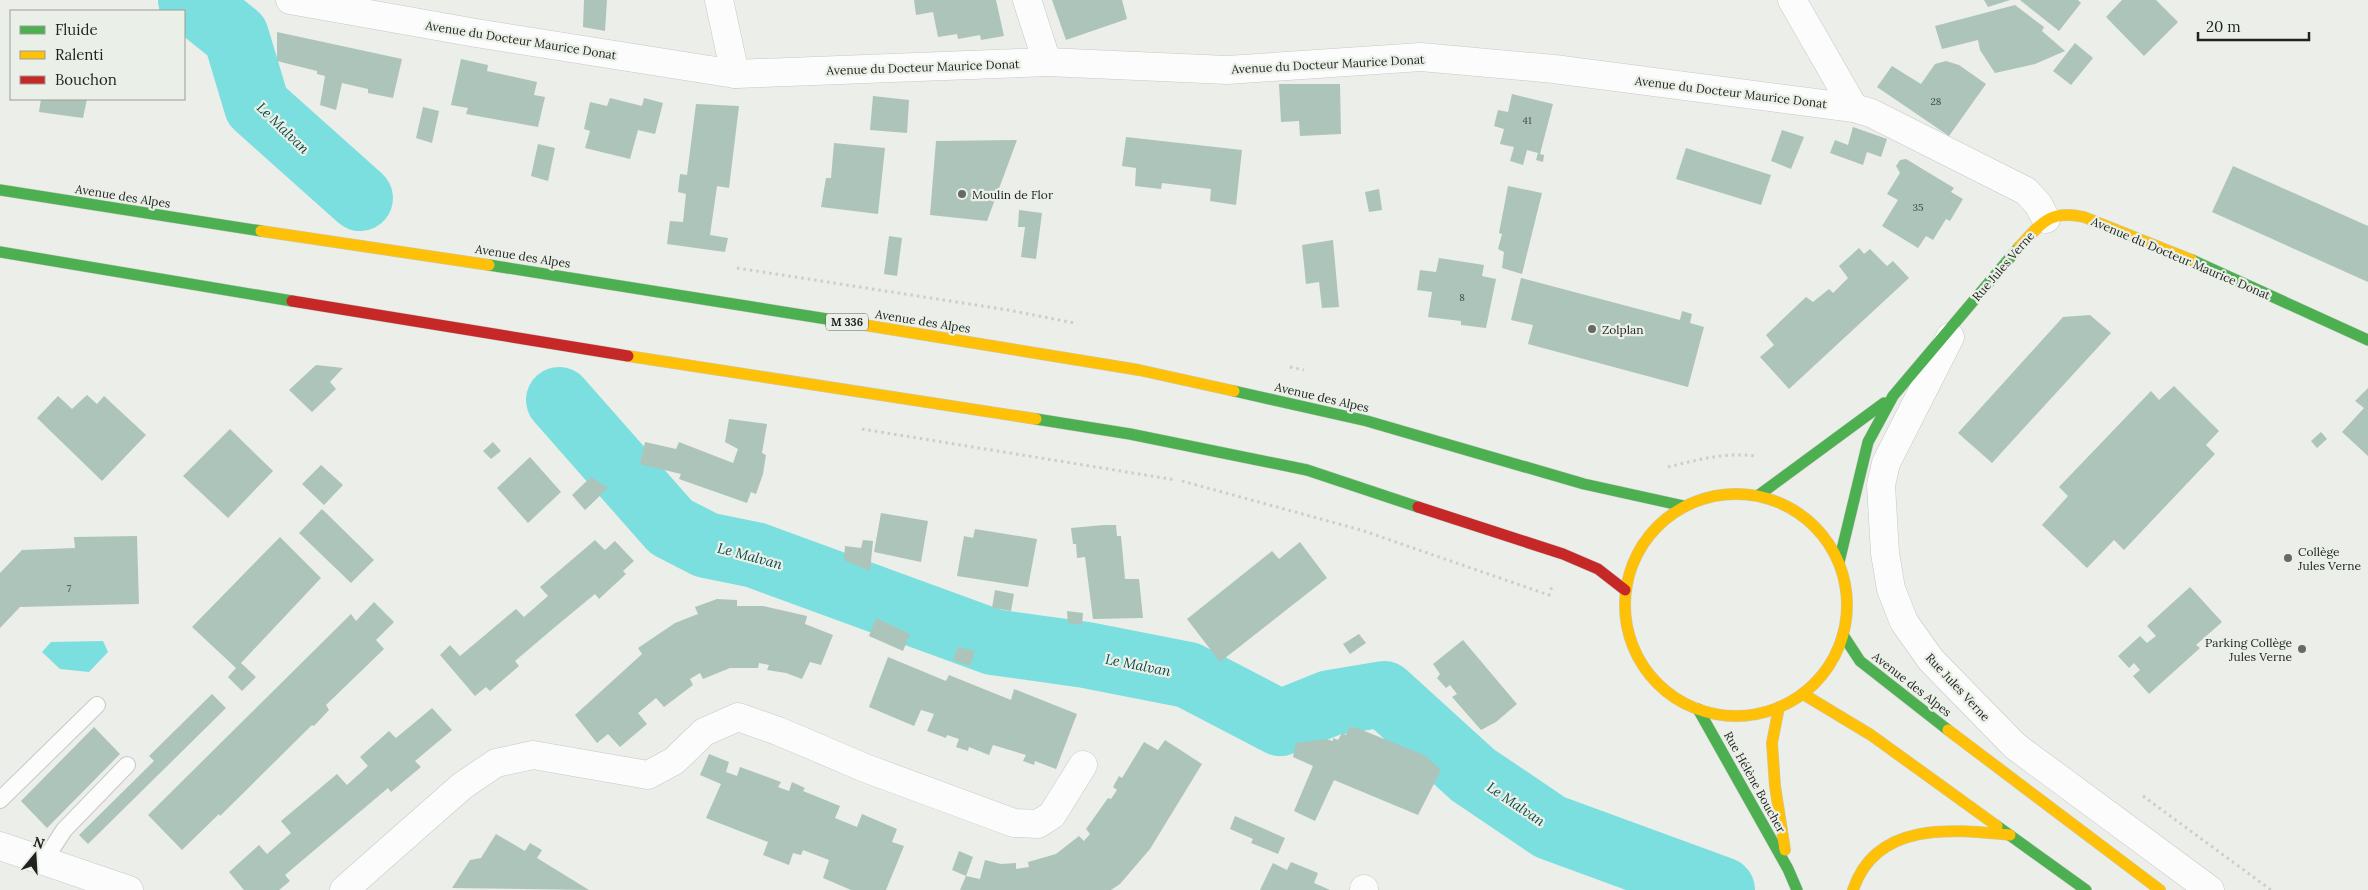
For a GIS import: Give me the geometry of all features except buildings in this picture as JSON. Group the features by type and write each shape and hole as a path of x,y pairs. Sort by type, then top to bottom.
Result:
{"main road":[{"name":"Avenue des Alpes","path":"0,190 60,201 553,275 1138,370 1367,421 1584,484 1684,506"},
{"name":"Avenue du Docteur Maurice Donat","path":"2046,219 2071,214 2084,217 2186,258 2368,340"},
{"name":"Rue Jules Verne","path":"1839,562 1868,442 1893,396 2010,257 2046,219"},
{"path":"0,252 545,343 1130,434 1297,468 1563,554 1598,570 1625,590"},
{"name":"Rue Jules Verne","path":"1758,496 1893,396"},
{"path":"1720,494 1758,496 1792,508 1820,532 1839,562 1846,586 1847,611 1843,635 1834,658 1820,678 1802,694 1779,707 1752,715 1724,715 1698,709 1665,690 1641,662 1627,628 1625,590 1632,564 1644,540 1662,521 1684,506 1720,494"},
{"name":"Avenue des Alpes","path":"1843,635 1860,660 1948,730 2160,890"},
{"path":"1802,694 1871,735 2086,890"},
{"name":"Rue Hélène Boucher","path":"1779,707 1772,743 1774,786 1788,869"},
{"name":"Rue Hélène Boucher","path":"1698,709 1798,890"},
{"path":"1853,890 1867,864 1886,846 1914,834 1946,830 2011,835"}],"street":[{"name":"Avenue du Docteur Maurice Donat","path":"290,0 476,34 735,74 1047,62 1227,70 1421,57 1554,69 1854,108 1871,113 2026,191 2038,204 2046,219"},
{"path":"718,0 735,74"},
{"path":"1027,0 1047,62"},
{"path":"1792,0 1854,108"},
{"name":"Rue Jules Verne","path":"1961,314 1886,462 1881,485 1885,553 1891,589 1904,622 1931,660 2015,746 2210,890"},
{"path":"344,890 462,786 496,763 533,755 648,775 674,761 704,732 738,717 778,730 865,768 1014,823 1038,824 1052,815 1083,765"},
{"path":"1948,730 2015,746"},
{"path":"0,846 129,890"}],"lane":[{"path":"0,800 98,706"},
{"path":"44,861 64,830 127,765"}],"path":[{"path":"858,428 1181,481 1361,530 1549,595"},
{"path":"1660,469 1715,456 1737,454 1764,457"},
{"path":"2140,794 2271,890"}],"water":[{"path":"103,641 108,652 89,672 60,669 42,652 51,642"}],"waterway":[{"name":"Le Malvan","path":"191,0 236,36 257,106 360,198"},
{"name":"Le Malvan","path":"559,400 671,527 706,545 755,555 993,642 1086,655 1188,675 1280,723 1330,703 1384,694 1473,775 1550,827 1722,890"}],"traffic: fast":[{"path":"0,190 261,231"},
{"path":"1839,562 1868,442 1893,396 2019,247"},
{"path":"0,252 292,301"},
{"path":"2192,260 2368,340"},
{"path":"489,265 852,323"},
{"path":"1234,391 1367,421 1584,484 1684,506"},
{"path":"1759,495 1884,403"},
{"path":"1036,419 1130,434 1307,470 1418,507"},
{"path":"1843,635 1860,661 1948,730"},
{"path":"1698,709 1788,869 1797,890"},
{"path":"1997,826 2086,890"}],"traffic: slow":[{"path":"2019,247 2047,220 2062,215 2072,215 2084,217 2192,260"},
{"path":"261,231 489,265"},
{"path":"852,323 1139,370 1234,391"},
{"path":"628,356 1036,419"},
{"path":"1736,494 1758,496 1788,507 1806,519 1822,535 1834,553 1842,573 1847,605 1845,627 1834,657 1822,675 1806,691 1788,703 1768,711 1736,716 1714,714 1684,703 1666,691 1650,675 1638,657 1630,637 1625,605 1627,583 1638,553 1650,535 1666,519 1684,507 1704,499 1736,494"},
{"path":"1803,694 1871,735 1997,826"},
{"path":"1779,707 1772,743 1775,786 1785,850"},
{"path":"1948,730 2160,890"},
{"path":"1853,890 1864,868 1879,851 1897,841 1918,834 1941,832 1964,831 2010,835"}],"traffic: jam":[{"path":"292,301 628,356"},
{"path":"1418,507 1563,554 1598,569 1625,590"}],"place":[{"name":"Moulin de Flor","path":"962,194"},
{"name":"Zolplan","path":"1592,329"},
{"name":"Collège Jules Verne","path":"2288,558"},
{"name":"Parking Collège Jules Verne","path":"2302,649"}]}
